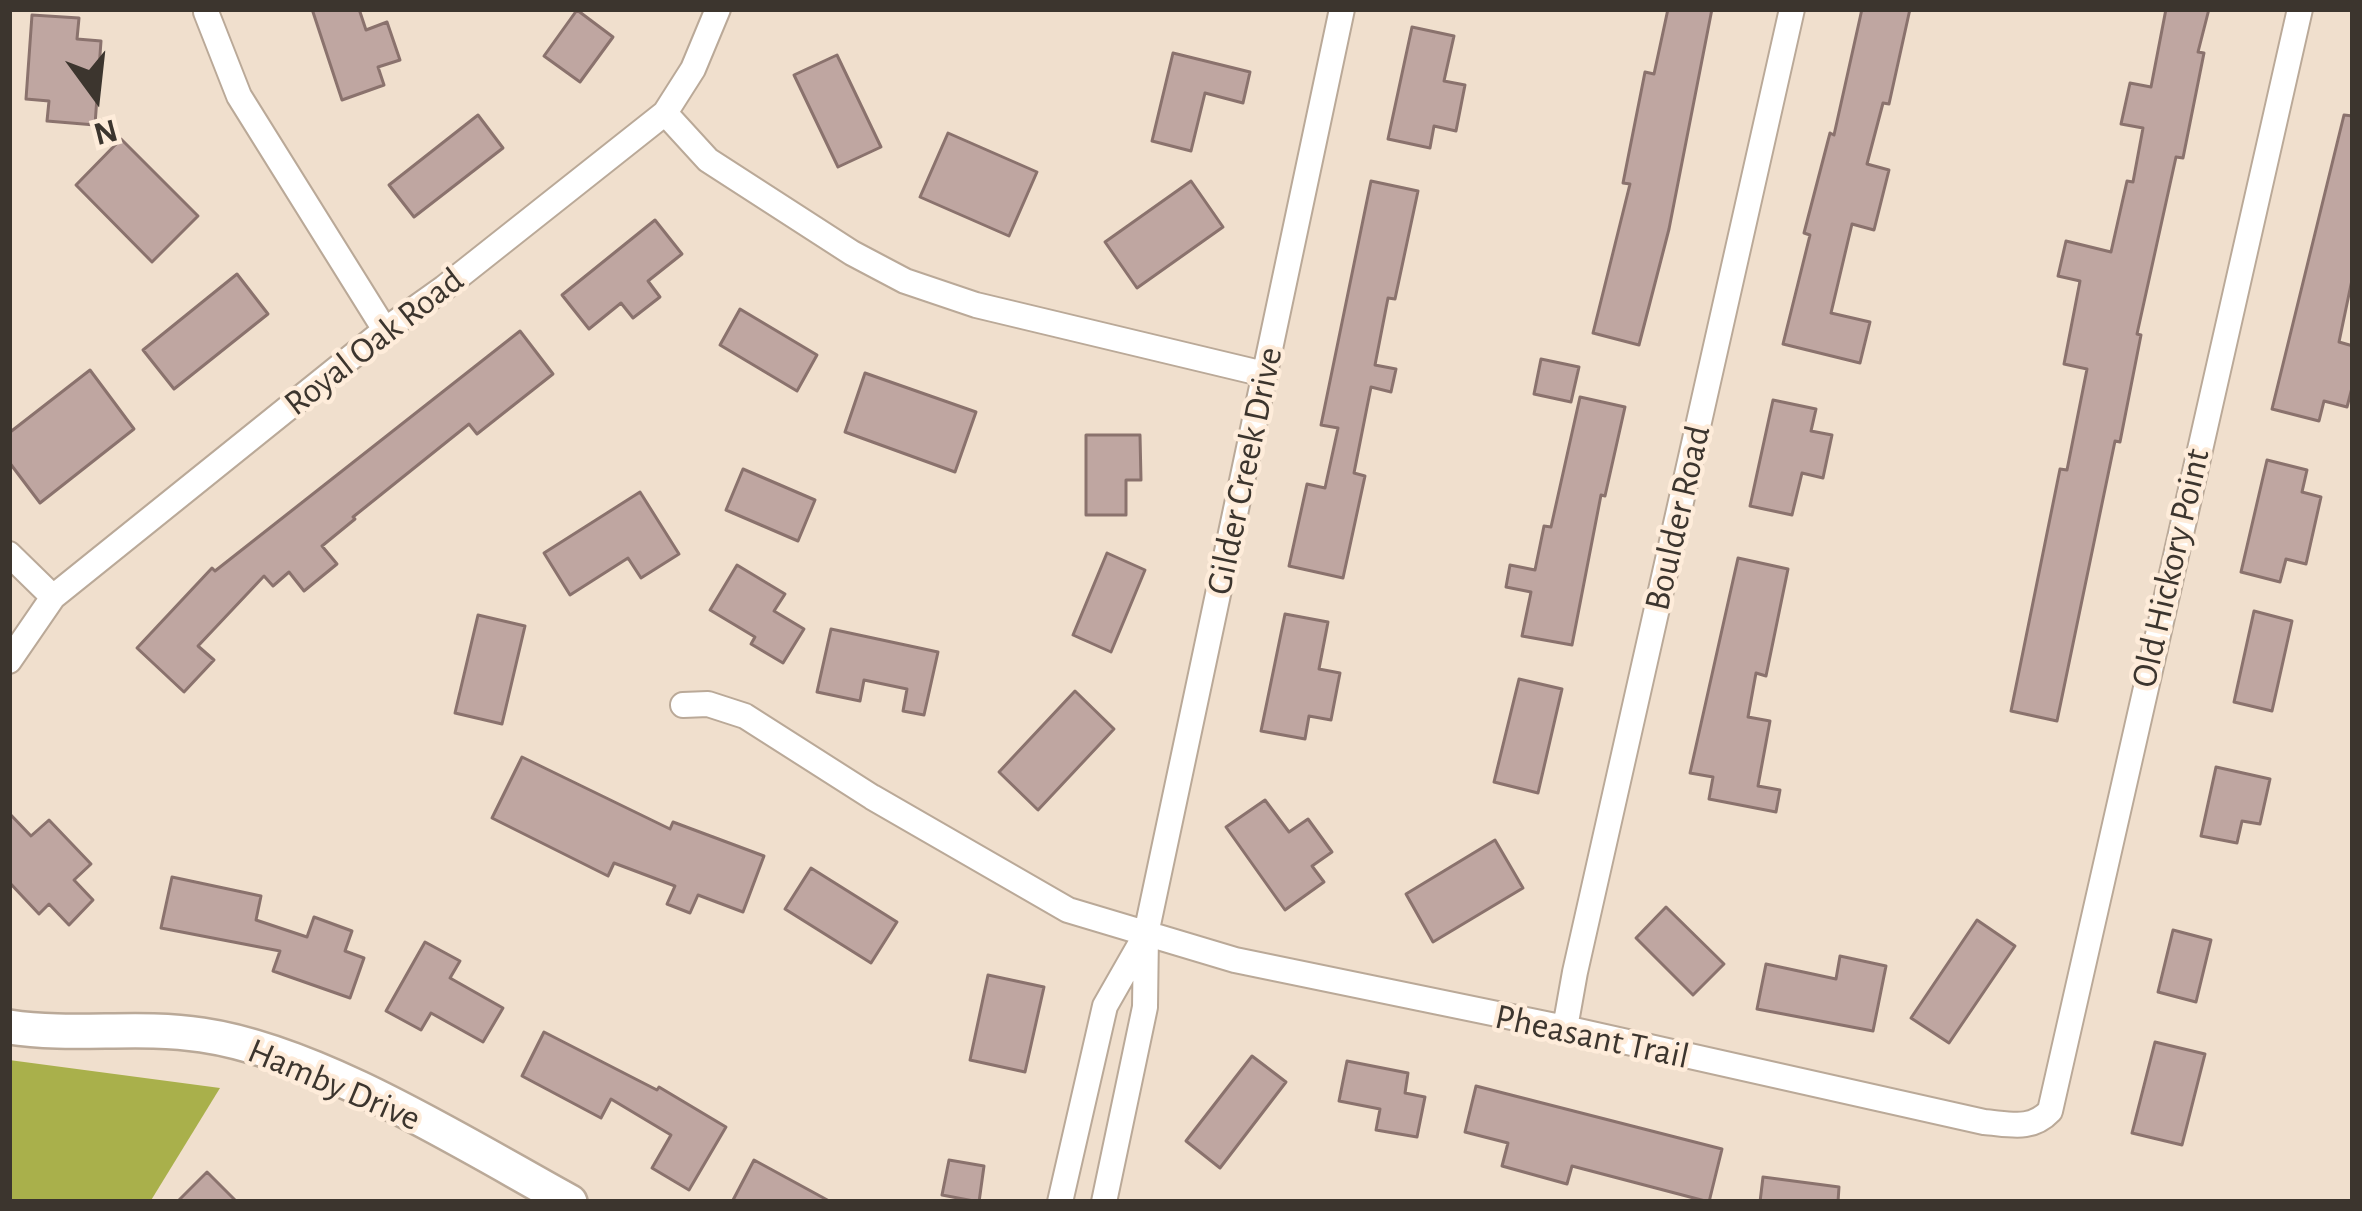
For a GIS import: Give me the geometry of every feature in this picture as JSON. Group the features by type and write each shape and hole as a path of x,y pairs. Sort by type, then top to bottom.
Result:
{"street":[{"name":"Royal Oak Road","path":"9,661 53,597 665,113 694,69 718,9"},
{"name":"Gilder Creek Drive","path":"1104,1202 1145,1007 1146,934 1342,9"},
{"name":"Boulder Road","path":"1565,1028 1792,9"},
{"name":"Old Hickory Point","path":"2039,1123 2050,1111 2300,9"},
{"path":"206,12 239,96 385,330"},
{"path":"665,113 708,160 905,281 976,305 1264,374"},
{"path":"9,554 53,597"},
{"name":"Pheasant Trail","path":"683,705 707,704 745,716 872,797 1068,910 1235,960 1984,1122 2039,1123"},
{"name":"Gilder Creek Drive","path":"1060,1202 1105,1006 1146,934"},
{"name":"Hamby Drive","path":"9,1027 69,1032 154,1030 205,1035 260,1048 332,1077 570,1202"}],"green space":[{"path":"9,1060 220,1088 150,1202 9,1202"}],"building":[{"path":"312,9 359,9 366,30 387,22 400,60 378,67 384,85 342,100"},
{"path":"1668,9 1712,9 1669,229 1639,345 1593,333 1630,184 1623,183 1645,72 1654,74"},
{"path":"1862,9 1910,9 1889,104 1883,103 1867,164 1889,170 1874,230 1852,224 1831,313 1870,322 1860,363 1783,344 1810,235 1804,233 1830,133 1834,135"},
{"path":"2166,9 2209,9 2198,52 2204,53 2183,158 2176,157 2137,334 2141,335 2120,442 2115,441 2057,721 2011,711 2060,469 2067,470 2087,369 2064,364 2080,281 2058,276 2066,241 2111,252 2127,181 2133,182 2143,128 2121,124 2130,83 2151,87"},
{"path":"577,10 613,37 580,82 544,56"},
{"path":"32,15 79,18 77,39 101,41 95,125 47,121 49,101 26,99"},
{"path":"1412,27 1454,36 1444,81 1465,85 1456,131 1434,126 1430,148 1388,139"},
{"path":"1173,53 1250,72 1243,103 1205,93 1191,151 1152,141"},
{"path":"837,55 881,147 838,167 794,75"},
{"path":"478,115 503,148 414,217 389,185"},
{"path":"2344,115 2353,116 2353,275 2339,342 2353,346 2353,384 2347,407 2324,401 2319,421 2272,409"},
{"path":"948,133 1037,172 1009,236 920,197"},
{"path":"121,139 198,216 152,262 76,185"},
{"path":"1191,181 1223,227 1137,288 1105,242"},
{"path":"1371,181 1418,191 1375,365 1396,369 1391,392 1371,387 1354,473 1365,476 1343,578 1289,566 1307,484 1325,488 1338,428 1321,425"},
{"path":"655,220 682,254 648,281 660,297 633,318 621,303 589,329 562,295"},
{"path":"237,274 268,314 174,389 143,350"},
{"path":"740,309 817,355 797,391 720,345"},
{"path":"520,331 553,374 477,434 469,424 353,517 322,546 337,564 304,591 289,572 273,586 264,576 198,646 214,660 184,692 137,648 212,568 215,571"},
{"path":"1541,359 1579,367 1571,402 1534,394"},
{"path":"90,370 134,429 40,503 9,462 9,433"},
{"path":"865,373 976,412 955,472 845,432"},
{"path":"1580,397 1625,407 1605,496 1601,495 1572,645 1522,636 1531,592 1506,587 1510,565 1535,570 1544,526 1551,527"},
{"path":"1773,400 1816,409 1811,431 1832,435 1823,478 1802,473 1792,515 1750,506"},
{"path":"1086,435 1140,435 1141,480 1126,480 1126,515 1086,515"},
{"path":"2267,460 2307,470 2302,492 2321,497 2306,564 2286,559 2280,582 2241,572"},
{"path":"743,469 815,500 798,541 726,510"},
{"path":"640,492 679,554 641,578 628,558 570,595 544,553"},
{"path":"1107,553 1145,570 1111,652 1073,635"},
{"path":"1738,558 1788,569 1766,676 1756,673 1748,717 1770,721 1758,786 1780,790 1776,812 1709,799 1713,777 1690,773"},
{"path":"737,565 785,594 774,611 804,629 783,663 751,644 755,637 710,610"},
{"path":"2254,611 2292,621 2272,711 2234,702"},
{"path":"1285,614 1328,622 1319,669 1340,673 1331,720 1309,716 1305,739 1261,731"},
{"path":"478,615 525,626 502,724 455,713"},
{"path":"831,629 938,652 924,715 903,711 907,689 864,680 860,701 817,692"},
{"path":"1519,679 1562,689 1538,793 1494,782"},
{"path":"1075,691 1114,729 1038,810 999,772"},
{"path":"522,757 670,829 673,822 764,856 743,912 698,895 690,913 667,904 675,886 614,863 608,876 492,818"},
{"path":"2216,767 2270,779 2260,824 2242,821 2237,843 2201,836"},
{"path":"1265,800 1289,832 1308,819 1332,852 1312,866 1324,882 1285,910 1226,827"},
{"path":"9,813 31,836 49,820 91,864 74,880 93,900 69,925 49,904 39,914 9,882"},
{"path":"1495,840 1523,888 1433,942 1406,894"},
{"path":"811,868 897,922 871,963 785,909"},
{"path":"172,877 261,896 256,920 307,937 314,917 352,931 345,951 364,958 350,998 273,971 280,951 161,928"},
{"path":"1666,907 1724,964 1693,995 1636,938"},
{"path":"1977,920 2015,946 1949,1043 1911,1018"},
{"path":"2173,930 2211,940 2196,1002 2158,992"},
{"path":"425,942 460,961 450,978 503,1008 483,1042 431,1013 421,1030 386,1011"},
{"path":"1840,956 1886,966 1873,1031 1757,1009 1766,964 1836,979"},
{"path":"988,975 1044,987 1025,1072 970,1060"},
{"path":"544,1032 659,1087 726,1127 689,1190 652,1168 671,1135 611,1099 601,1118 522,1076"},
{"path":"2155,1042 2205,1054 2182,1145 2132,1133"},
{"path":"1252,1056 1286,1082 1220,1168 1186,1141"},
{"path":"1347,1061 1408,1073 1405,1093 1425,1097 1417,1137 1376,1130 1380,1109 1339,1101"},
{"path":"1476,1086 1722,1149 1709,1202 1572,1166 1567,1184 1502,1166 1508,1143 1465,1132"},
{"path":"754,1160 831,1202 732,1202"},
{"path":"949,1160 984,1166 979,1202 942,1195"},
{"path":"207,1172 237,1202 177,1202"},
{"path":"1763,1177 1839,1187 1838,1202 1760,1202"}]}
